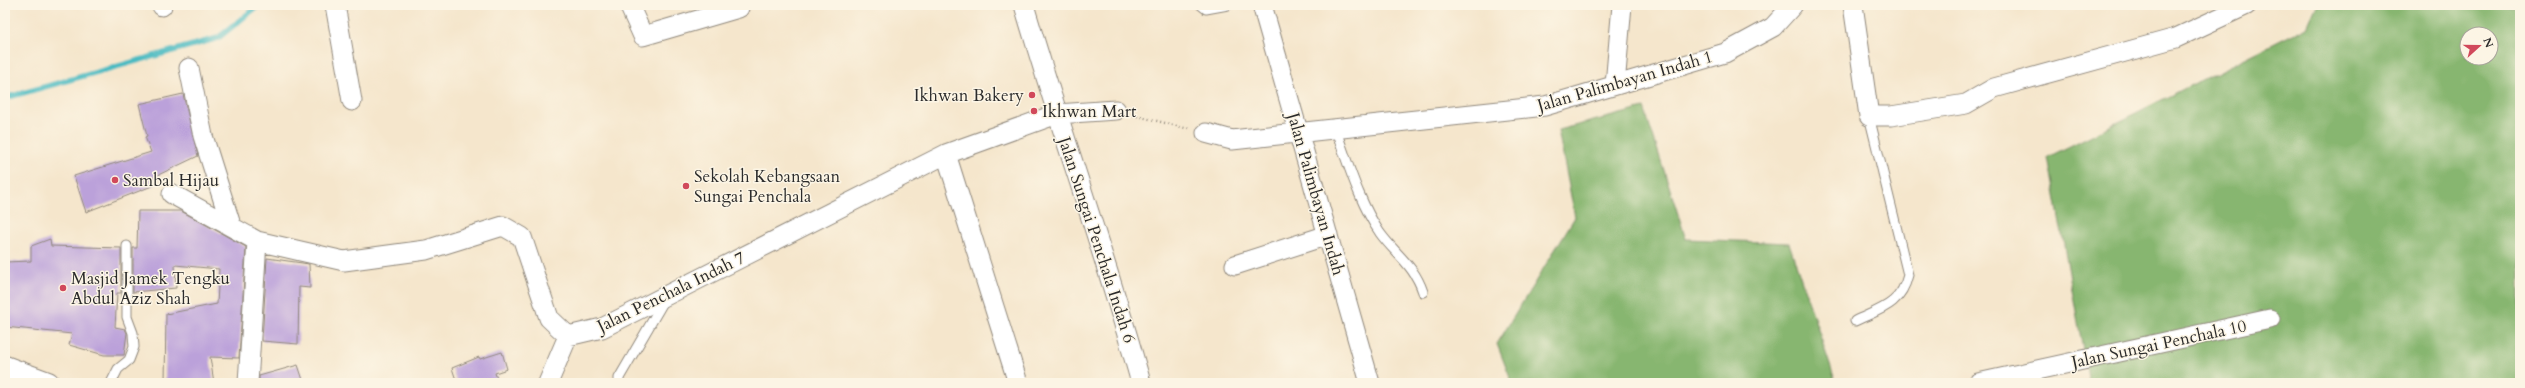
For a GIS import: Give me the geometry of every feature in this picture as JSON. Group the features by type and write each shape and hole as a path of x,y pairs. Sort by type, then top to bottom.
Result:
{"street":[{"path":"335,5 352,101"},
{"path":"629,5 643,36 739,8"},
{"name":"Jalan Sungai Penchala Indah 6","path":"1024,5 1057,114 1121,310 1141,383"},
{"name":"Jalan Palimbayan Indah","path":"1262,5 1370,383"},
{"path":"1615,85 1622,5"},
{"name":"Jalan Palimbayan Indah 1","path":"1298,132 1545,106 1725,53 1773,27 1793,5"},
{"path":"1853,5 1869,116 1891,116 1966,104 1994,88 2176,38 2247,5"},
{"path":"188,68 203,136 231,225"},
{"name":"Jalan Penchala Indah 7","path":"568,336 602,328 946,154 1057,114 1116,110"},
{"path":"1206,133 1232,140 1298,132"},
{"path":"946,154 1018,383"},
{"path":"172,194 231,225 257,241 344,261 426,250 503,226 522,237 549,318 568,336 548,383"},
{"path":"1235,266 1328,235"},
{"path":"248,383 257,241"},
{"name":"Jalan Sungai Penchala 10","path":"1978,383 2270,319"},
{"path":"5,367 44,382"}],"lane":[{"path":"1201,5 1206,9 1228,5"},
{"path":"1855,321 1895,301 1905,290 1908,275 1869,116"},
{"path":"1335,128 1367,211 1380,233 1417,275 1423,292"},
{"path":"111,383 118,370 129,360 134,347 133,333 127,317 127,246"},
{"path":"619,383 619,378 668,295"}],"path":[{"path":"1116,110 1206,133"}],"green space":[{"path":"2317,5 2520,5 2520,383 2089,383 2048,157 2307,27"},
{"path":"1644,108 1686,239 1789,243 1836,383 1512,383 1497,344 1575,217 1558,130"}],"building":[{"path":"183,94 198,156 154,177 157,184 86,212 74,176 151,152 145,137 147,136 139,104"},
{"path":"138,211 181,211 246,247 239,358 210,357 214,383 165,383 166,314 217,304 219,269 175,265 176,288 133,292 133,248 137,248"},
{"name":"Masjid Jamek Tengku Abdul Aziz Shah","path":"50,239 51,246 121,248 121,293 117,293 115,327 125,329 127,333 124,355 104,355 69,345 72,334 5,327 5,262 31,261 31,246"},
{"path":"267,258 309,264 310,288 299,287 298,344 262,341"},
{"path":"502,352 507,369 495,373 497,379 487,383 457,383 452,368 479,357 480,359"},
{"path":"298,365 304,383 259,383 259,376"}],"waterway":[{"path":"5,98 218,38 259,5"}],"place":[{"name":"Ikhwan Bakery","path":"1032,95"},
{"name":"Ikhwan Mart","path":"1034,111"},
{"name":"Sambal Hijau","path":"115,180"},
{"name":"Sekolah Kebangsaan Sungai Penchala","path":"686,186"},
{"name":"Masjid Jamek Tengku Abdul Aziz Shah","path":"63,288"}]}
